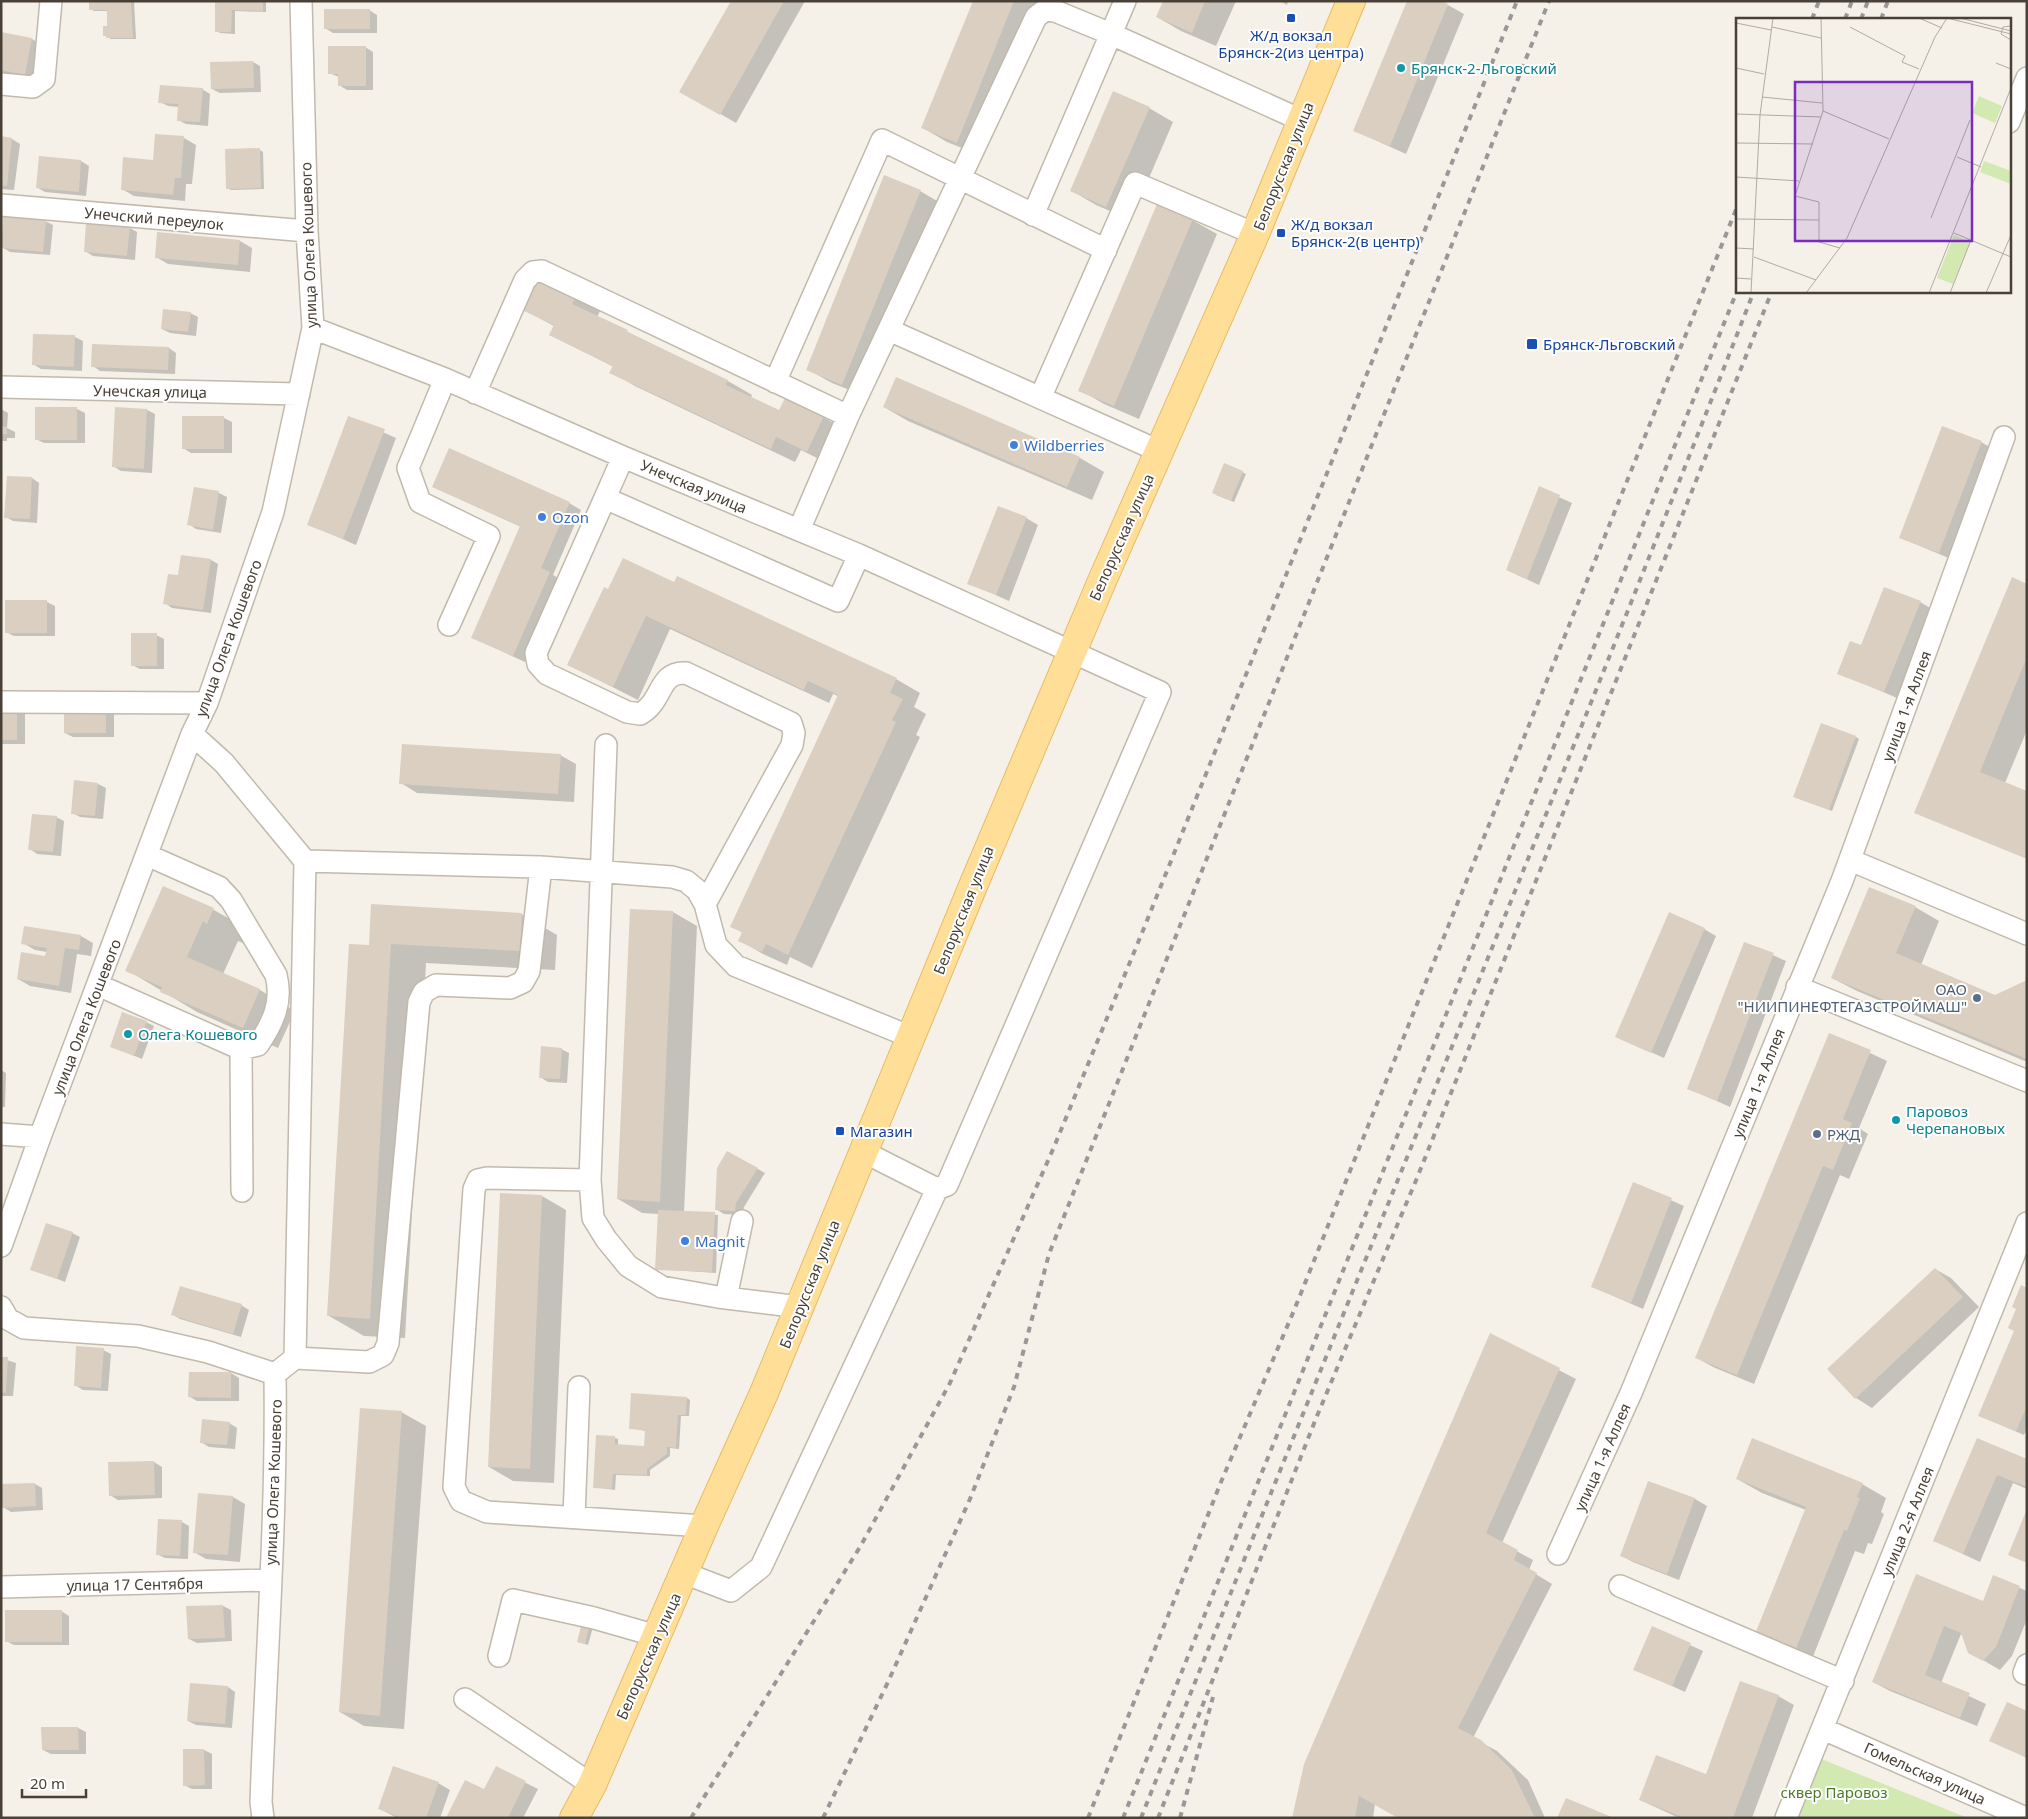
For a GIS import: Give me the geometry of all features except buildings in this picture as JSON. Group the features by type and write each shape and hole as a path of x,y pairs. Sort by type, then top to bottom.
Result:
{"main road":[{"name":"Белорусская улица","path":"574,1818 592,1784 764,1393 1072,652 1255,234 1351,1"}],"street":[{"path":"1,84 33,87 44,80 51,1"},
{"name":"улица Олега Кошевого","path":"1,1246 40,1137 192,734 207,703 273,512 313,328 307,231 301,1"},
{"path":"1033,215 1125,1"},
{"path":"799,530 848,416 1036,17 1045,10 1055,11 1111,34 1301,120"},
{"path":"2010,120 2027,78"},
{"path":"775,382 882,140 1106,250"},
{"path":"1041,396 1134,184 1255,234"},
{"name":"Унечский переулок","path":"1,205 307,231"},
{"path":"475,393 525,280 533,272 542,271 848,416"},
{"name":"Унечская улица","path":"313,328 444,379 860,555 1160,692 947,1185 937,1189"},
{"path":"889,330 1041,396 1159,451"},
{"path":"444,379 408,468 420,502 489,536 449,625"},
{"name":"Унечская улица","path":"1,387 298,394"},
{"name":"улица 1-я Аллея","path":"1558,1554 1631,1393 1850,860 2004,436"},
{"path":"623,456 536,653 538,664 547,674 627,712 640,714 650,709 666,680 676,673 686,673 791,723 794,733 792,745 705,904"},
{"path":"605,498 838,601 860,555"},
{"path":"1,702 207,703"},
{"path":"192,734 224,763 305,861 295,1358"},
{"path":"606,745 603,871 590,1180 593,1218 606,1240 628,1266 662,1287 726,1298 800,1307"},
{"path":"98,985 241,1049 258,1045 272,1024 278,1002 279,988 276,975 232,900 219,887 147,855"},
{"path":"1850,860 2027,934"},
{"path":"305,861 541,867 672,877 686,881 697,890 705,904 716,945 736,966 911,1037"},
{"path":"1,1307 8,1319 24,1328 138,1336 208,1352 275,1374 295,1358 369,1362 383,1356 388,1343 419,1002 424,992 436,985 510,988 523,982 529,971 541,867"},
{"path":"1797,987 2027,1081"},
{"path":"241,1049 242,1191"},
{"path":"1,1134 40,1137"},
{"path":"684,1573 731,1590 761,1567 937,1189 864,1152"},
{"path":"590,1180 487,1178 478,1180 474,1188 454,1487 461,1501 487,1512 704,1526"},
{"path":"726,1298 742,1220"},
{"name":"улица 2-я Аллея","path":"1786,1818 2027,1223"},
{"name":"улица Олега Кошевого","path":"263,1818 261,1802 269,1580 276,1469 275,1374"},
{"path":"574,1517 579,1387"},
{"name":"улица 17 Сентября","path":"1,1587 269,1580"},
{"path":"1620,1586 1843,1680"},
{"path":"499,1656 513,1600 594,1618 657,1636"},
{"path":"2027,1664 2024,1673 2027,1674"},
{"path":"464,1699 592,1784"},
{"name":"Гомельская улица","path":"1823,1729 2019,1816"}],"green space":[{"name":"сквер Паровоз","path":"1819,1758 1968,1818 1795,1818"}],"railway":[{"path":"691,1818 860,1547 950,1383 1054,1147 1144,928 1517,1"},
{"path":"823,1818 888,1682 970,1499 1014,1387 1049,1254 1549,1"},
{"path":"1812,18 1819,1"},
{"path":"1845,18 1852,1"},
{"path":"1861,18 1868,1"},
{"path":"1881,18 1888,1"},
{"path":"1088,1818 1221,1482 1295,1308 1736,209"},
{"path":"1123,1818 1737,292"},
{"path":"1141,1818 1603,673 1754,292"},
{"path":"1158,1818 1317,1416 1417,1178 1772,292"},
{"path":"1180,1818 1213,1697"}],"place":[{"name":"Ж/д вокзал Брянск-2(из центра)","path":"1291,18"},
{"name":"Брянск-2-Льговский","path":"1401,68"},
{"name":"Ж/д вокзал Брянск-2(в центр)","path":"1281,233"},
{"name":"Брянск-Льговский","path":"1532,344"},
{"name":"Wildberries","path":"1014,445"},
{"name":"Ozon","path":"542,517"},
{"name":"ОАО \"НИИПИНЕФТЕГАЗСТРОЙМАШ\"","path":"1977,998"},
{"name":"Олега Кошевого","path":"128,1034"},
{"name":"Паровоз Черепановых","path":"1896,1120"},
{"name":"Магазин","path":"840,1131"},
{"name":"РЖД","path":"1817,1134"},
{"name":"Magnit","path":"685,1241"}]}
